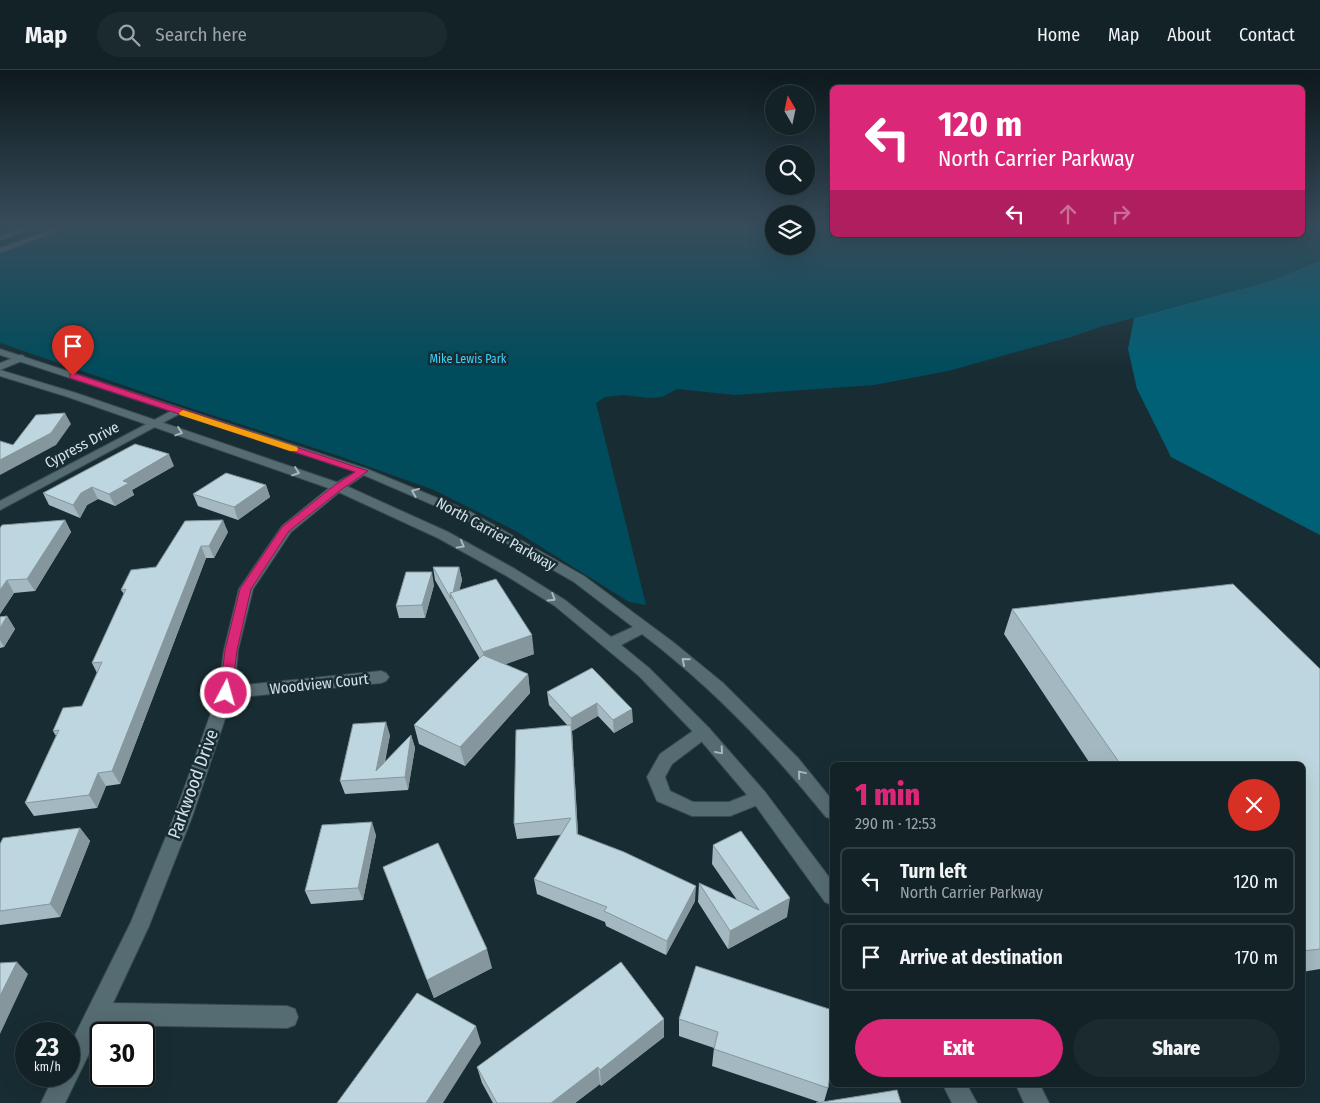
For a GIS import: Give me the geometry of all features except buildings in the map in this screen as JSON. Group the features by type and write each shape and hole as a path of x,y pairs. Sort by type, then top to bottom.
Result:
{"main road":[{"name":"North Carrier Parkway","path":"0,352 363,471 465,514 579,579 644,627 717,687 792,763 830,810"},
{"path":"0,367 21,358"},
{"name":"North Carrier Parkway","path":"0,373 338,487 443,535 510,572 560,603 644,672 703,732 759,797 830,893"},
{"name":"Cypress Drive","path":"0,506 177,411"},
{"name":"Parkwood Drive","path":"80,1048 139,926 180,826 205,749 226,693 231,650 246,589 286,529 338,487 363,471"},
{"path":"610,644 644,627"},
{"name":"Woodview Court","path":"226,693 381,677"},
{"path":"703,732 666,760 656,777 663,796 692,809 730,809 759,797"},
{"path":"96,1014 287,1017"},
{"path":"53,1103 61,1087"},
{"path":"955,1087 965,1103"},
{"path":"1028,1087 1037,1103"}],"green space":[{"name":"Mike Lewis Park","path":"0,272 1290,272 1270,281 948,371 874,385 735,395 677,389 662,397 649,398 623,395 605,397 596,403 646,605 629,602 514,530 434,490 339,456 184,406 0,343"}],"shaded area":[{"path":"1291,272 1320,272 1320,535 1171,457 1137,389 1128,349 1134,318 1270,281"}],"slow traffic":[{"path":"183,413 294,449"}],"route":[{"path":"73,376 363,471 338,487 286,529 246,589 231,650 226,693"}]}
